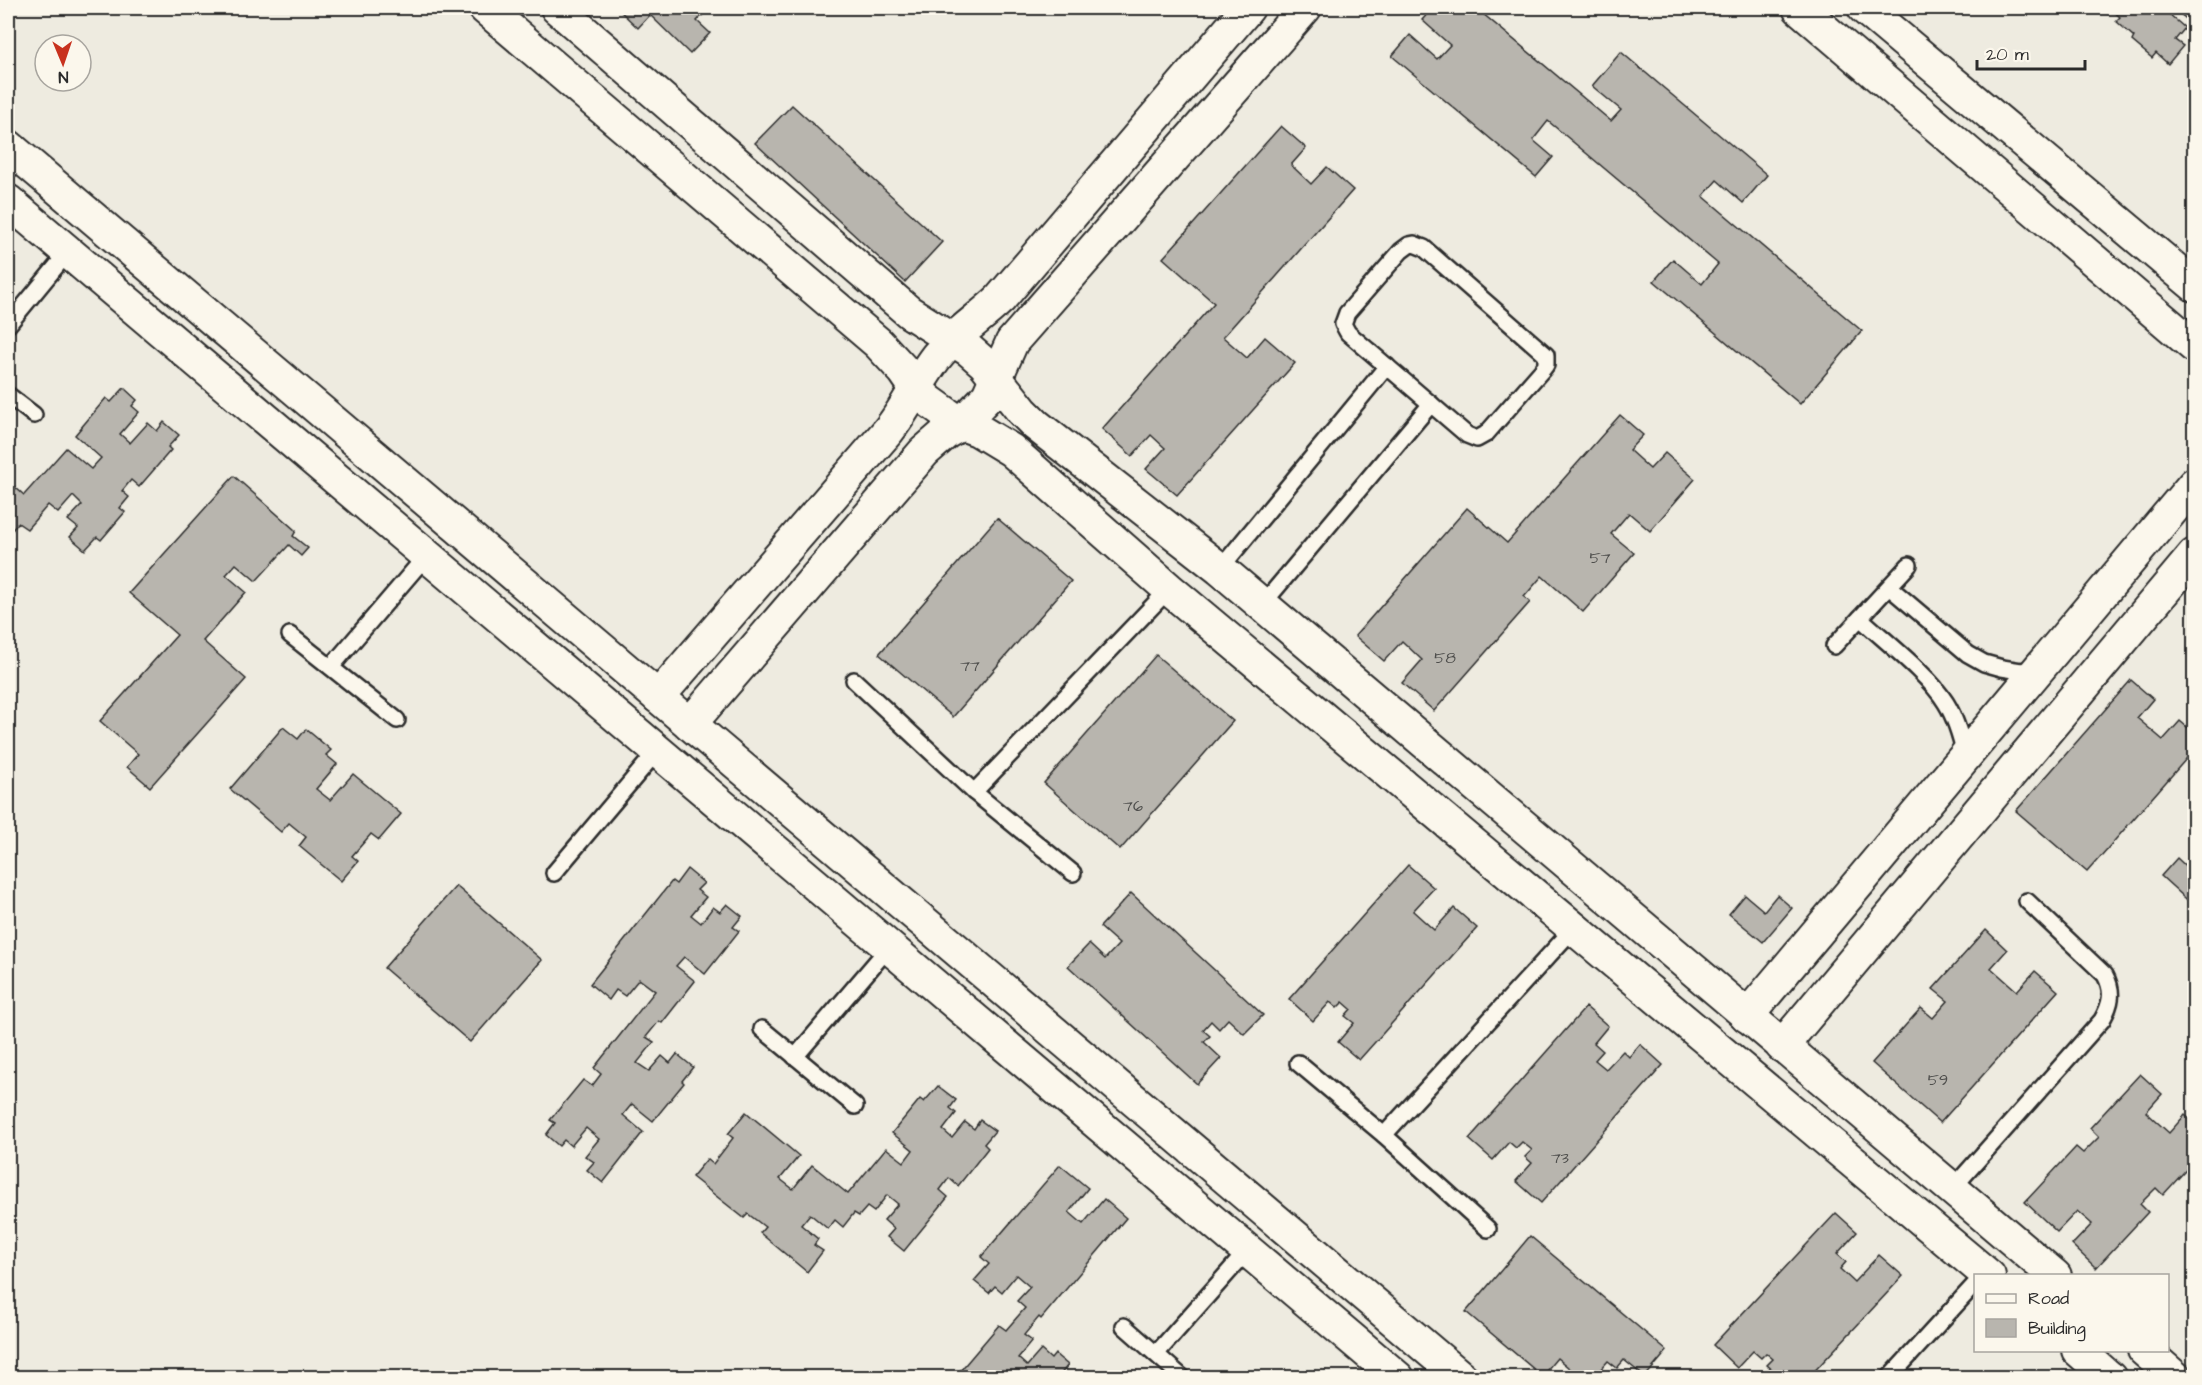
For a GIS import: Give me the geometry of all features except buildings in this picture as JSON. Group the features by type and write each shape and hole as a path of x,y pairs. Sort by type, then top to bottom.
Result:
{"street":[{"path":"485,8 878,343 904,371 915,387 944,413 1011,450 1169,589 1574,928 1979,1274"},
{"path":"557,8 909,312 969,350 985,364 1036,425 1262,604 2054,1274"},
{"path":"658,697 899,418 915,387 938,354 1000,299 1248,8"},
{"path":"690,724 924,452 947,432 961,424 988,396 1002,359 1012,342 1305,8"},
{"path":"1799,8 2194,346"},
{"path":"1864,8 2191,282 2156,313"},
{"path":"8,146 1462,1377"},
{"path":"8,201 1398,1377"},
{"path":"1747,1016 2194,484"},
{"path":"1782,1046 2194,555"},
{"path":"2080,1352 2110,1377"},
{"path":"2146,1352 2176,1377"}],"lane":[{"path":"1414,244 1424,248 1546,355 1546,365 1477,440 1387,366 1348,333 1343,324 1347,313 1401,251 1414,244"},
{"path":"8,326 68,252"},
{"path":"1220,569 1387,366"},
{"path":"8,395 34,415"},
{"path":"1262,604 1431,404"},
{"path":"331,667 426,556"},
{"path":"1834,646 1909,565"},
{"path":"1889,587 1968,654 1984,663 2020,671 2039,669"},
{"path":"975,792 1169,589"},
{"path":"1860,618 1933,686 1945,702 1961,737 1965,756"},
{"path":"290,635 397,720"},
{"path":"854,680 975,792 1073,873"},
{"path":"554,873 657,751"},
{"path":"1952,1189 2102,1020 2109,1008 2110,985 2105,975 2026,901"},
{"path":"1384,1135 1574,928"},
{"path":"795,1057 889,947"},
{"path":"762,1029 855,1106"},
{"path":"1298,1063 1384,1135 1488,1229"},
{"path":"1156,1354 1248,1250"},
{"path":"1889,1377 1974,1287"},
{"path":"1124,1326 1183,1377"}]}
